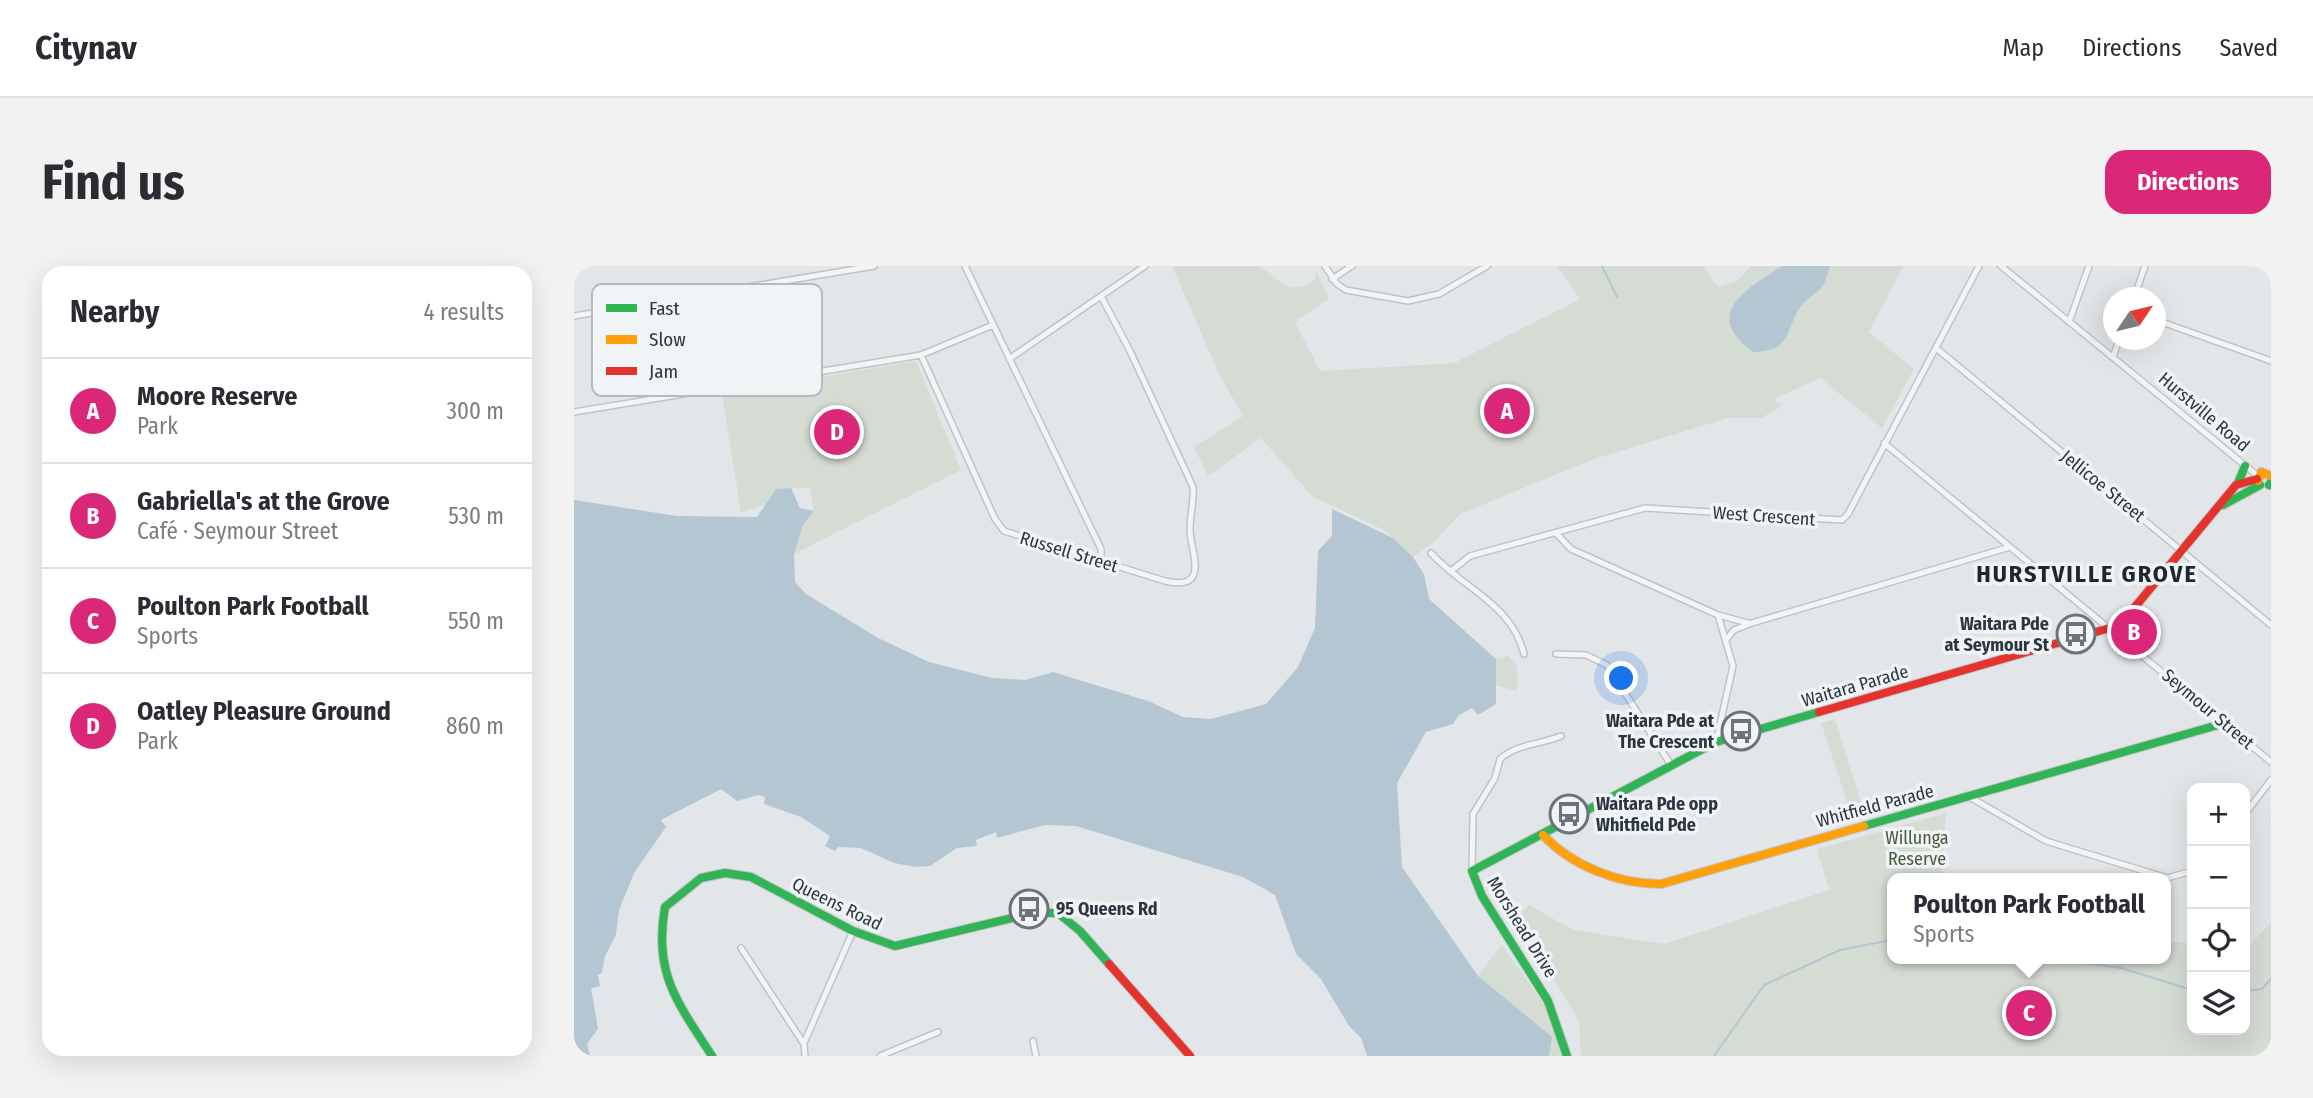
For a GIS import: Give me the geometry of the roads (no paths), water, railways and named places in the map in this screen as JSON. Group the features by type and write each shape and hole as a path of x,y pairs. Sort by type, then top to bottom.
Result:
{"street":[{"path":"766,284 874,266"},
{"path":"965,266 1101,548 1101,562"},
{"path":"1009,359 1145,266"},
{"path":"1325,266 1332,279 1343,289 1370,296 1421,300 1444,292 1487,266"},
{"path":"1332,279 1352,266"},
{"name":"West Crescent","path":"1451,571 1470,556 1644,508 1840,521 1848,514 1979,266"},
{"name":"Hurstville Road","path":"2001,266 2245,466 2266,479"},
{"path":"2069,322 2089,266"},
{"path":"2138,287 2145,266"},
{"name":"Russell Street","path":"921,355 1001,528 1008,534 1170,583 1186,579 1197,568 1190,530 1195,504 1190,479 1101,296"},
{"path":"574,316 592,313"},
{"path":"2166,324 2271,360"},
{"path":"822,371 921,355 993,325"},
{"name":"Jellicoe Street","path":"1936,348 2271,625"},
{"path":"2113,357 2115,350"},
{"path":"574,412 671,396"},
{"name":"Seymour Street","path":"1884,443 2271,762"},
{"name":"Waitara Parade","path":"1472,871 1716,742 2110,629 2127,618 2183,552 2236,485 2245,466"},
{"path":"2236,485 2266,479"},
{"name":"Waitara Parade","path":"2220,507 2266,479"},
{"path":"1556,533 1571,549 1718,615 1752,623"},
{"path":"1726,640 1734,630 1752,623 2010,547"},
{"path":"1431,553 1493,604 1507,619 1520,637 1524,654"},
{"path":"1716,742 1733,670 1718,615"},
{"path":"1556,654 1586,655 1607,664 1671,765"},
{"name":"Whitfield Parade","path":"1543,835 1561,854 1645,886 2225,723"},
{"name":"Morshead Drive","path":"1561,736 1543,744 1522,744 1500,759 1495,778 1473,814 1472,871 1480,893 1549,1000 1563,1031 1567,1056"},
{"path":"2250,807 2271,780"},
{"path":"1968,796 2046,841 2151,873"},
{"name":"Queens Road","path":"712,1056 667,984 660,931 664,910 671,901 701,878 716,873 742,874 853,931 888,945 904,946 1033,913 1058,913 1080,931 1190,1056"},
{"path":"805,1056 804,1044 853,931"},
{"path":"741,948 766,991 804,1044"},
{"path":"880,1056 938,1032"},
{"path":"1033,1041 1036,1056"}],"water":[{"path":"1782,266 1830,266 1822,287 1801,306 1781,344 1766,351 1753,352 1738,338 1730,325 1730,314 1744,293"},
{"path":"791,488 800,508 814,511 803,525 794,554 795,582 806,594 878,638 929,662 992,678 1025,680 1053,672 1148,701 1183,717 1211,719 1266,704 1298,667 1315,628 1318,551 1332,536 1332,509 1393,538 1413,557 1424,574 1429,599 1496,659 1496,704 1478,715 1472,708 1459,715 1453,724 1426,732 1397,783 1402,867 1478,976 1552,1037 1549,1056 1367,1056 1361,1038 1349,1026 1321,979 1296,954 1275,895 1243,877 1076,826 1045,825 997,838 996,832 976,840 977,846 957,848 930,866 916,867 894,863 861,848 838,847 835,851 825,846 830,836 801,817 764,804 765,797 758,795 737,801 721,789 661,820 666,827 634,873 619,910 616,935 605,956 602,973 598,975 600,986 591,988 598,1029 587,1044 590,1056 574,1056 574,500 677,516 757,517 776,489"}],"waterway":[{"path":"1602,266 1617,297"},
{"path":"1714,1056 1764,985 1840,950 1887,941"},
{"path":"2093,964 2121,968 2187,988"},
{"path":"2250,990 2262,989 2271,979"}],"place":[{"name":"Moore Reserve","path":"1507,411"},
{"name":"Oatley Pleasure Ground","path":"837,432"},
{"name":"Gabriella's at the Grove","path":"2134,632"},
{"name":"Waitara Pde at Seymour St","path":"2076,634"},
{"name":"Waitara Pde at The Crescent","path":"1741,731"},
{"name":"Waitara Pde opp Whitfield Pde","path":"1569,814"},
{"name":"95 Queens Rd","path":"1029,909"},
{"name":"Poulton Park Football","path":"2029,1013"}],"district":[{"name":"HURSTVILLE GROVE","path":"2087,574"}],"park label":[{"name":"Willunga Reserve","path":"1917,848"}]}
